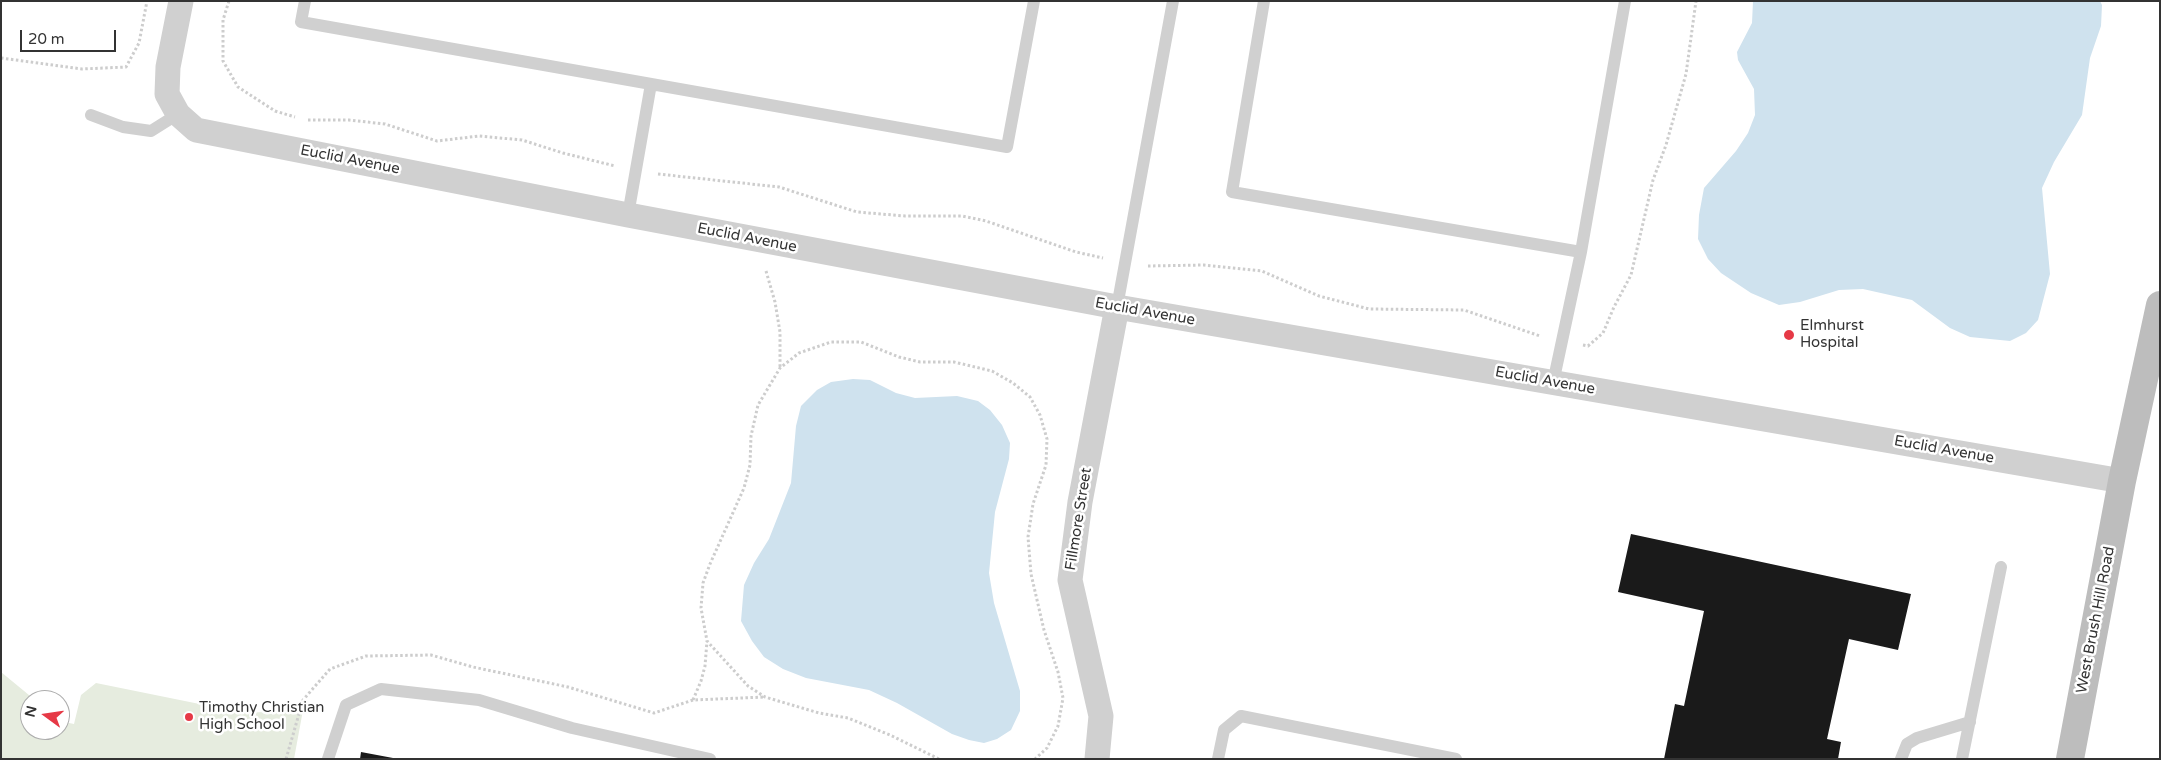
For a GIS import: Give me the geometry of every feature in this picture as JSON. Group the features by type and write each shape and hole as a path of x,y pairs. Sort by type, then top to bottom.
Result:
{"street":[{"path":"178,114 168,94 168,67 181,1"},
{"name":"Euclid Avenue","path":"178,114 196,130 758,240 1117,307 2122,481"},
{"name":"West Brush Hill Road","path":"2070,759 2122,481 2160,305"},
{"name":"Fillmore Street","path":"1097,759 1101,716 1070,580 1080,502 1117,307"}],"lane":[{"path":"305,1 301,22 1007,147 1034,1"},
{"path":"1117,307 1173,1"},
{"path":"1264,1 1232,192 1581,252"},
{"path":"1553,382 1581,252 1625,1"},
{"path":"628,215 651,84"},
{"path":"91,115 123,127 151,131 178,114"},
{"path":"1962,759 2001,567"},
{"path":"328,759 346,705 381,689 479,700 572,728 710,759"},
{"path":"1218,759 1224,730 1240,716 1456,759"},
{"path":"1901,759 1907,744 1917,738 1970,722"}],"path":[{"path":"1,58 82,69 126,67 139,43 147,1"},
{"path":"229,1 223,20 224,60 238,87 275,111 297,118"},
{"path":"304,120 349,120 385,124 437,141 479,136 522,140 580,158 661,175 779,187 858,212 905,216 962,216 986,221 1076,252 1154,267 1204,265 1262,271 1319,296 1369,309 1464,310 1546,338 1588,346 1603,333 1631,275 1653,180 1666,145 1686,74 1696,1"},
{"path":"758,240 775,302 780,332 780,368"},
{"path":"693,700 705,666 707,641 701,608 703,583 744,488 750,465 752,436 758,405 780,368 799,353 830,342 861,342 899,357 920,362 954,362 992,371 1013,383 1030,397 1040,415 1047,439 1046,465 1033,504 1028,537 1031,574 1044,630 1058,672 1063,698 1058,726 1047,748 1035,759"},
{"path":"707,641 748,686 765,697 819,713 848,718 890,735 938,759"}],"shaded area":[{"name":"Timothy Christian High School","path":"1,672 23,690 20,690 20,740 70,740 70,723 74,724 81,695 96,683 244,713 303,710 294,759 1,759"}],"water":[{"path":"1753,1 2100,1 2102,5 2101,26 2090,58 2082,115 2054,162 2042,188 2050,274 2038,320 2026,333 2010,341 1970,337 1950,328 1912,300 1863,289 1839,290 1800,302 1779,305 1751,293 1721,273 1708,259 1698,239 1699,215 1704,188 1736,151 1748,133 1755,115 1754,89 1738,60 1737,52 1752,23"},
{"path":"853,379 870,380 896,393 915,398 957,396 978,401 990,410 1002,425 1010,443 1009,459 995,512 989,573 994,603 1020,691 1020,711 1011,730 997,739 984,743 969,740 952,734 897,703 869,690 806,678 783,669 764,657 741,621 744,585 754,563 769,539 791,483 796,426 801,406 817,390 831,382"}],"building":[{"path":"1631,534 1911,594 1898,650 1849,639 1827,739 1841,742 1838,759 1664,759 1675,704 1684,706 1704,611 1618,592"},
{"path":"361,752 393,758 393,759 360,759"}],"place":[{"name":"Elmhurst Hospital","path":"1789,335"},
{"name":"Timothy Christian High School","path":"189,717"}]}
